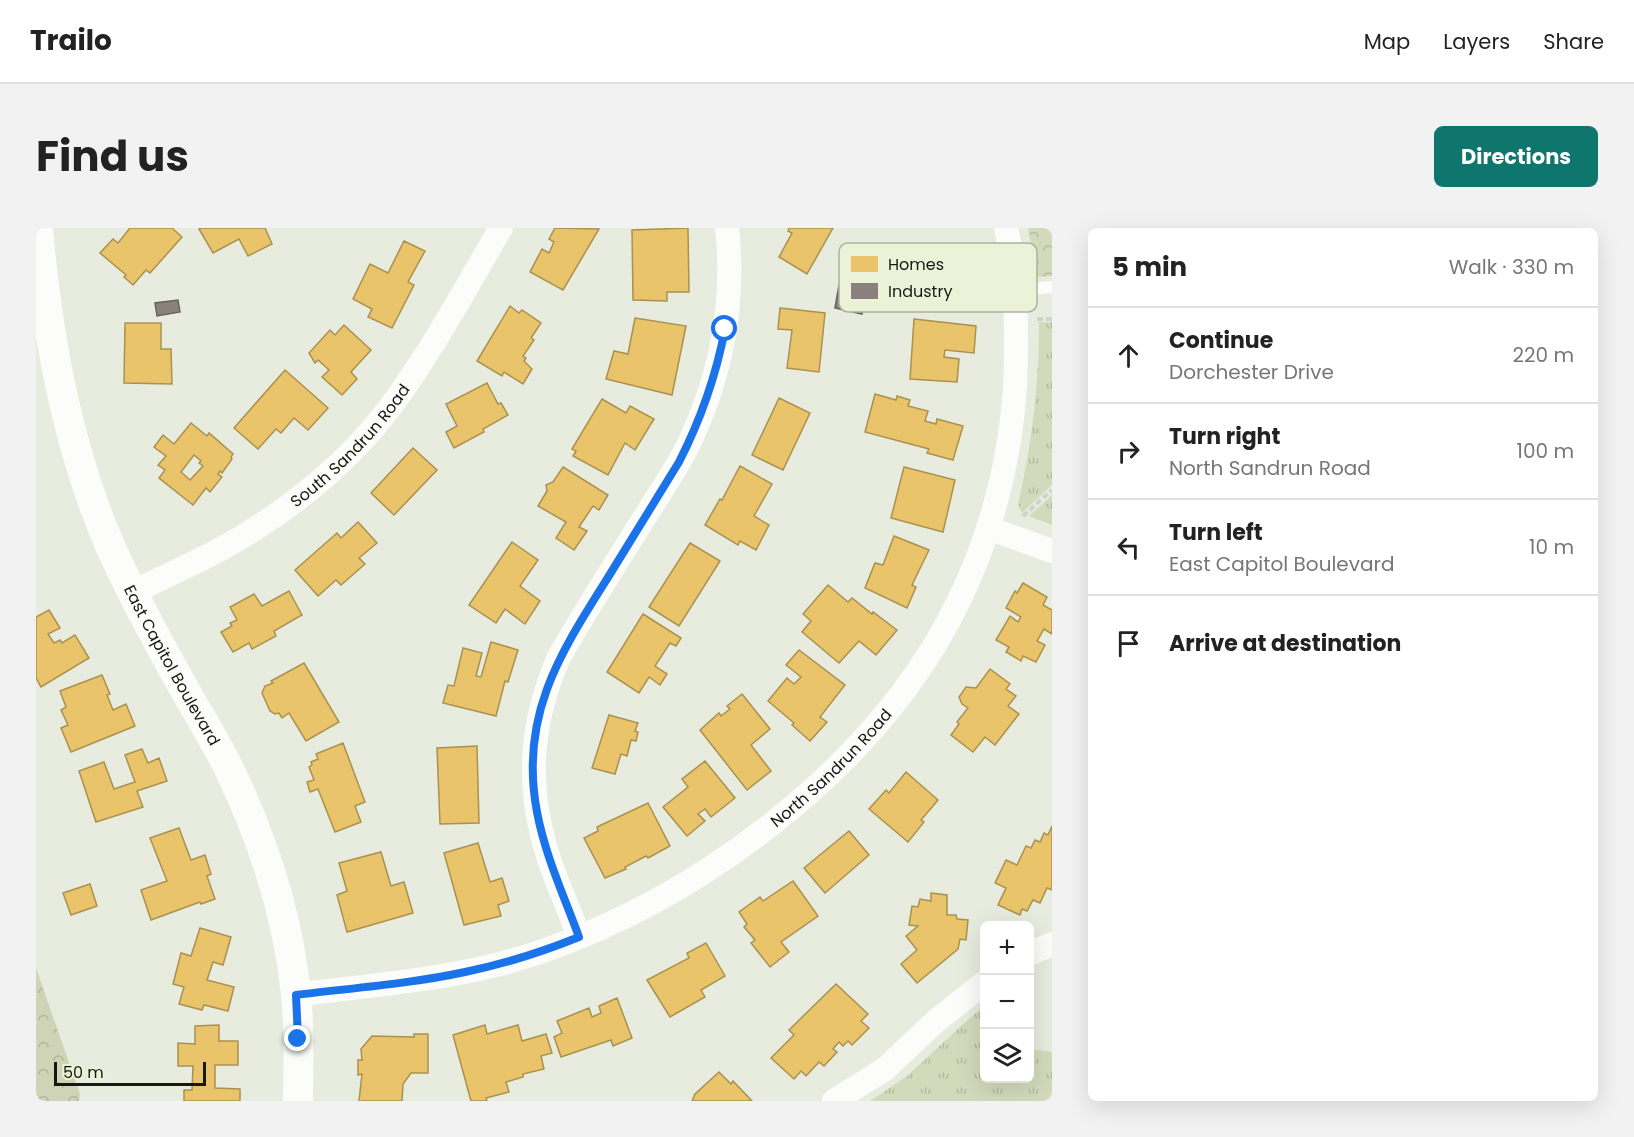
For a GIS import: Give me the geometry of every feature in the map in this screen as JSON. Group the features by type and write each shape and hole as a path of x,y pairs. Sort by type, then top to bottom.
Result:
{"street":[{"name":"East Capitol Boulevard","path":"38,228 42,282 62,397 94,504 132,593 228,766 264,851 278,899 296,995 298,1101"},
{"name":"South Sandrun Road","path":"132,593 220,550 254,530 288,507 343,459 388,410 438,336 501,228"},
{"path":"579,937 550,860 537,813 533,769 537,724 559,657 679,462 702,414 718,362 725,329 730,261 727,228"},
{"name":"North Sandrun Road","path":"1006,228 1009,243"},
{"name":"North Sandrun Road","path":"296,995 464,973 541,952 579,937 660,898 737,850 814,788 882,717 913,678 936,643 956,606 988,528 1007,452 1013,413 1016,364 1015,312"},
{"path":"988,528 1052,551"},
{"path":"1034,952 1052,944"},
{"path":"834,1101 885,1069 936,1021 980,986"}],"lane":[{"path":"1037,289 1052,287"}],"path":[{"path":"1037,319 1052,319"},
{"path":"1023,516 1052,490"}],"green space":[{"path":"1028,228 1052,228 1052,276 1037,277 1037,243 1031,243"},
{"path":"1039,322 1052,322 1052,485 1022,513 1018,504 1034,414"},
{"path":"1052,495 1052,525 1029,516"},
{"path":"36,968 80,1094 79,1101 36,1101"},
{"path":"980,1009 980,1083 1034,1083 1034,1050 1052,1052 1052,1101 870,1101 906,1077"}],"building: Homes":[{"path":"130,228 172,228 182,237 150,273 146,270 133,285 124,277 126,275 100,253 113,239 118,243"},
{"path":"265,228 272,244 248,256 239,239 213,253 199,229"},
{"path":"555,228 599,229 563,290 530,272 542,249 549,253 554,242 549,239"},
{"path":"688,228 689,292 667,292 667,301 633,300 632,230"},
{"path":"789,228 833,228 807,274 779,257 792,233 788,231"},
{"path":"404,241 425,251 408,282 414,285 392,328 368,317 372,309 353,299 370,264 388,273"},
{"path":"510,306 519,313 522,310 541,323 531,338 534,340 523,356 526,358 524,361 532,369 523,384 504,372 502,376 477,361"},
{"path":"780,308 825,313 819,372 787,368 792,330 778,329"},
{"path":"635,318 686,326 672,395 606,379 614,351 628,354"},
{"path":"914,319 976,326 974,353 945,350 944,357 959,359 957,382 910,379"},
{"path":"125,323 161,323 161,349 171,349 172,384 124,383"},
{"path":"344,325 371,350 351,372 357,379 342,395 322,377 329,370 318,360 315,363 309,353 330,330 335,335"},
{"path":"285,370 328,408 308,430 294,418 281,433 276,429 258,449 234,428"},
{"path":"487,383 498,404 501,403 508,415 483,429 484,432 454,448 446,432 457,426 446,404"},
{"path":"875,394 896,400 897,396 910,400 908,406 928,411 925,421 936,424 937,419 963,426 953,460 927,453 929,449 865,432"},
{"path":"779,398 810,413 783,470 752,455"},
{"path":"602,399 626,413 630,406 654,419 635,450 625,443 608,475 573,456 576,451 572,449"},
{"path":"191,423 207,436 209,433 233,454 222,473 220,471 218,474 222,477 210,492 206,488 193,505 159,478 165,470 158,465 166,456 154,447 163,435 174,444","holes":["194,455 201,461 199,463 203,466 190,480 181,472"]},
{"path":"413,448 437,470 394,515 371,493"},
{"path":"740,466 772,484 754,516 769,525 756,550 740,541 738,545 705,525 720,499 722,500"},
{"path":"563,467 608,495 599,510 593,506 579,527 587,531 574,550 556,538 566,522 538,506 547,491 546,485 553,482"},
{"path":"904,467 955,480 943,532 891,518"},
{"path":"358,522 377,543 359,558 365,564 341,585 336,580 318,596 295,570 337,533 341,538"},
{"path":"894,536 929,550 912,585 916,587 907,608 865,588 875,563 883,565"},
{"path":"512,542 538,560 520,586 540,601 525,624 505,609 496,623 469,605"},
{"path":"690,543 720,561 679,626 649,607"},
{"path":"1023,583 1047,597 1043,605 1052,610 1052,634 1044,629 1037,641 1045,645 1036,662 1023,656 1021,661 1006,652 1009,647 996,640 1010,616 1018,622 1021,617 1006,608 1015,591 1017,593"},
{"path":"828,585 848,602 852,598 897,630 876,655 859,641 839,663 802,632 811,621 803,614"},
{"path":"289,591 302,615 274,631 276,636 252,649 249,643 233,652 221,632 237,620 230,607 254,594 262,606"},
{"path":"49,610 60,628 48,634 54,643 60,640 62,643 75,635 89,658 41,687 36,678 36,617"},
{"path":"643,614 681,638 676,646 670,643 655,666 667,674 660,685 649,677 639,693 607,672"},
{"path":"491,642 518,650 508,682 505,681 496,716 443,703 448,685 454,686 463,648 482,653 476,676 481,677"},
{"path":"799,650 845,685 820,717 827,722 810,741 792,725 794,723 768,701 787,678 794,684 801,677 786,665"},
{"path":"304,663 339,722 306,741 289,713 282,718 279,713 275,714 270,711 262,693 265,686 273,683 271,681"},
{"path":"990,669 1010,684 1006,689 1016,696 1008,706 1019,714 995,745 985,737 973,752 951,735 959,724 957,722 968,708 962,704 959,697 966,687 976,688"},
{"path":"102,675 110,694 107,695 113,710 126,704 135,726 71,752 61,728 68,725 61,710 66,707 60,691"},
{"path":"742,694 770,729 751,745 771,771 747,790 700,730 719,713 721,716 730,709 727,706"},
{"path":"609,715 638,723 635,731 638,732 636,741 631,740 627,756 621,754 615,774 592,768"},
{"path":"343,743 365,802 355,806 361,822 335,832 318,789 310,792 307,782 314,780 309,767 312,765 311,762 318,759 316,754"},
{"path":"477,746 479,823 440,824 437,748"},
{"path":"142,749 148,763 159,758 167,781 137,791 143,807 96,822 79,771 104,762 114,789 135,782 125,755"},
{"path":"705,761 735,798 711,817 705,809 698,814 705,821 687,836 663,807 688,787 682,779"},
{"path":"906,772 938,800 921,820 924,822 908,842 869,809 886,790 889,793"},
{"path":"648,803 670,846 605,878 584,838 598,831 597,827"},
{"path":"1052,826 1052,890 1047,888 1040,903 1033,900 1027,911 1022,909 1020,915 998,905 1006,888 995,883 1006,860 1017,865 1026,846 1031,848 1035,840 1040,842 1044,833 1048,835"},
{"path":"179,828 191,860 205,855 211,874 207,876 215,899 201,904 200,902 151,920 141,890 167,881 150,838"},
{"path":"849,831 869,855 825,893 804,868"},
{"path":"478,843 490,882 502,878 509,901 498,905 501,916 464,925 444,853"},
{"path":"381,852 391,886 404,882 413,913 347,932 337,895 347,891 339,863"},
{"path":"793,881 818,916 781,942 789,952 770,967 751,943 755,940 744,927 747,924 739,912 760,897 763,901"},
{"path":"90,884 97,906 71,915 63,893"},
{"path":"931,893 947,895 947,915 956,915 957,919 968,920 966,940 960,939 958,949 917,983 901,964 917,950 906,936 918,926 909,925 912,906 918,907 920,899 931,901"},
{"path":"200,928 231,937 223,965 213,962 207,980 234,987 228,1011 204,1005 202,1010 179,1004 184,987 173,984 181,953 191,956"},
{"path":"706,943 725,976 701,990 705,997 670,1017 647,980 689,958 687,953"},
{"path":"836,984 868,1014 861,1021 869,1028 852,1045 848,1041 843,1046 839,1042 833,1049 837,1052 824,1066 819,1062 806,1076 801,1071 794,1079 771,1058 794,1035 789,1030"},
{"path":"617,998 632,1038 613,1046 611,1040 561,1057 554,1037 562,1033 557,1021 589,1008 592,1017 601,1013 599,1006"},
{"path":"219,1025 219,1041 238,1041 238,1065 215,1065 215,1088 240,1089 240,1101 184,1101 184,1090 192,1090 193,1066 178,1066 178,1043 195,1044 195,1026"},
{"path":"485,1025 487,1034 518,1025 522,1041 546,1034 552,1053 541,1056 544,1069 523,1074 523,1077 506,1082 509,1092 486,1098 487,1101 471,1101 453,1035"},
{"path":"414,1034 428,1034 428,1073 411,1073 403,1084 402,1101 359,1101 362,1074 358,1075 358,1060 362,1060 361,1049 372,1036 414,1037"},
{"path":"719,1072 731,1084 733,1081 752,1101 692,1101 695,1094"}],"building: Industry":[{"path":"839,285 839,309 835,308"},
{"path":"178,300 180,312 157,316 155,303"}],"route":[{"path":"298,1039 296,995 464,973 541,952 579,937 550,860 537,813 533,769 537,724 542,701 559,657 679,462 691,438 711,388 725,329"}]}
